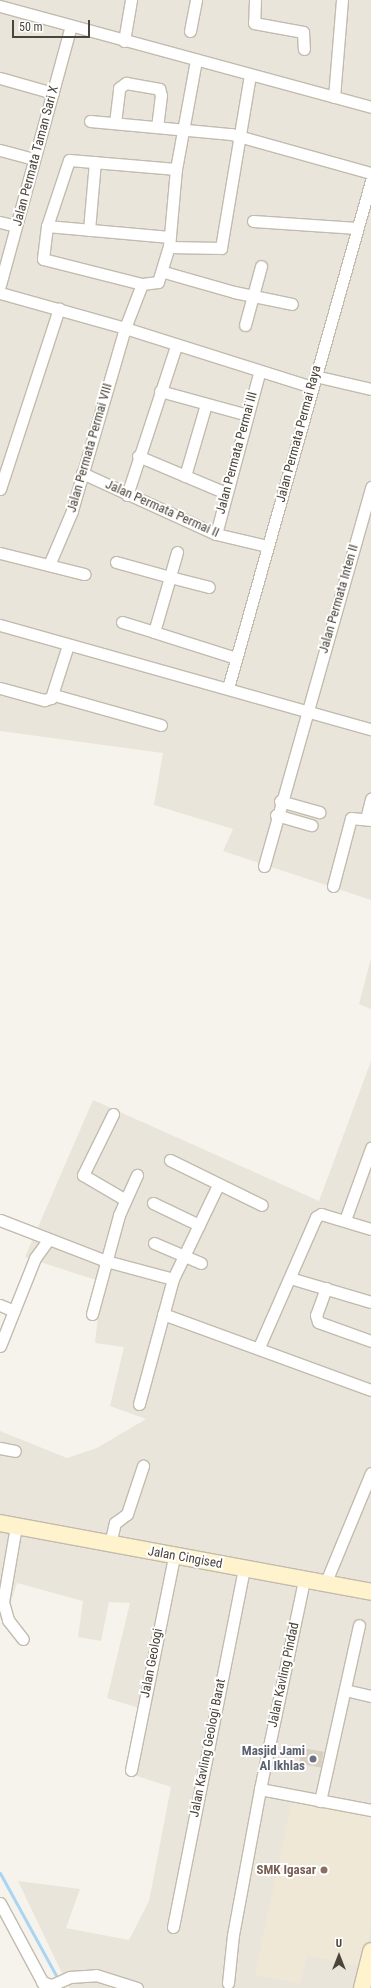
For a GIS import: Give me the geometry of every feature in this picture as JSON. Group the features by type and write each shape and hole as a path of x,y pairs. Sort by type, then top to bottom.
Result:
{"main road":[{"name":"Jalan Cingised","path":"0,1523 174,1557 244,1568 371,1592"},
{"path":"362,1988 371,1951"}],"street":[{"path":"190,31 196,0"},
{"path":"255,0 254,22 303,32 304,49"},
{"path":"334,97 342,0"},
{"path":"124,41 128,2"},
{"path":"0,6 371,107"},
{"name":"Jalan Permata Taman Sari X","path":"0,285 71,26"},
{"path":"176,169 95,162 67,162 47,226 42,255 46,261 142,284 158,282 164,272 170,242 176,169 182,129 196,60"},
{"path":"47,226 89,230 221,248 250,74"},
{"path":"0,78 53,93"},
{"path":"115,123 119,88 126,83 159,89 162,96 157,126"},
{"path":"90,120 157,126 240,137 371,173"},
{"path":"0,150 34,160"},
{"path":"89,230 95,162"},
{"name":"Jalan Permata Permai Raya","path":"228,688 313,381 371,180"},
{"path":"253,221 357,228"},
{"path":"0,222 16,226"},
{"path":"246,325 252,296 261,266"},
{"path":"164,272 252,296 292,304"},
{"name":"Jalan Permata Permai VIII","path":"50,565 72,511 125,328 142,284"},
{"path":"0,293 59,308 125,328 259,372 371,389"},
{"path":"0,489 59,308"},
{"path":"127,494 138,456 176,346"},
{"name":"Jalan Permata Permai III","path":"216,534 259,372"},
{"path":"160,390 248,415"},
{"path":"185,476 206,404"},
{"path":"138,456 226,493"},
{"name":"Jalan Permata Permai II","path":"82,473 216,534 267,546"},
{"name":"Jalan Permata Inten II","path":"264,866 276,815 371,487"},
{"path":"154,632 177,552"},
{"path":"0,553 84,574"},
{"path":"116,562 209,587"},
{"path":"122,622 236,658"},
{"path":"0,625 371,729"},
{"path":"54,695 68,645"},
{"path":"0,688 44,700 54,695 162,725"},
{"path":"333,886 351,818 368,819 371,799"},
{"path":"280,801 319,812"},
{"path":"276,815 312,825"},
{"path":"113,1114 83,1175 124,1199"},
{"path":"345,1220 370,1153"},
{"path":"170,1160 218,1185 262,1205"},
{"path":"92,1314 124,1199 137,1175"},
{"path":"139,1404 173,1279 218,1185"},
{"path":"153,1203 199,1225"},
{"path":"259,1347 316,1217 321,1214 371,1229"},
{"path":"0,1220 48,1240 106,1261 173,1279"},
{"path":"0,1346 35,1258 48,1240"},
{"path":"154,1243 201,1263"},
{"path":"290,1278 371,1302"},
{"path":"326,1288 316,1315 318,1322 371,1341"},
{"path":"0,1305 14,1311"},
{"path":"163,1314 259,1347 371,1390"},
{"path":"0,1448 14,1451"},
{"path":"110,1544 115,1523 127,1514 143,1466"},
{"path":"325,1584 371,1473"},
{"path":"16,1526 3,1602 8,1620 23,1639"},
{"name":"Jalan Geologi","path":"131,1770 174,1557"},
{"name":"Jalan Kavling Geologi Barat","path":"173,1927 244,1568"},
{"name":"Jalan Kavling Pindad","path":"228,1983 234,1936 260,1789 304,1580"},
{"path":"320,1801 359,1625"},
{"path":"345,1690 371,1696"},
{"path":"260,1789 371,1810"},
{"path":"0,1903 51,1983 96,1975 137,1988"}],"shaded area":[{"path":"0,0 371,0 371,900 223,851 233,829 154,805 163,753 0,731"},
{"path":"371,958 371,1009 359,1004"},
{"path":"371,1061 371,1988 69,1988 18,1881 80,1889 66,1928 129,1940 149,1901 171,1787 131,1774 142,1709 107,1698 130,1603 109,1602 101,1641 78,1637 83,1601 17,1583 5,1620 0,1619 0,1431 67,1458 97,1448 146,1419 110,1406 124,1347 95,1343 102,1282 25,1257 93,1100 319,1201"},
{"name":"SMK Igasar","path":"293,1796 371,1811 371,1928 362,1967 307,1955 300,1983 255,1975"}],"building":[{"name":"Masjid Jami Al Ikhlas","path":"302,1748 324,1752 321,1768 299,1764"}],"waterway":[{"path":"0,1873 63,1988"}],"place":[{"name":"Masjid Jami Al Ikhlas","path":"313,1759"},
{"name":"SMK Igasar","path":"324,1870"}]}
